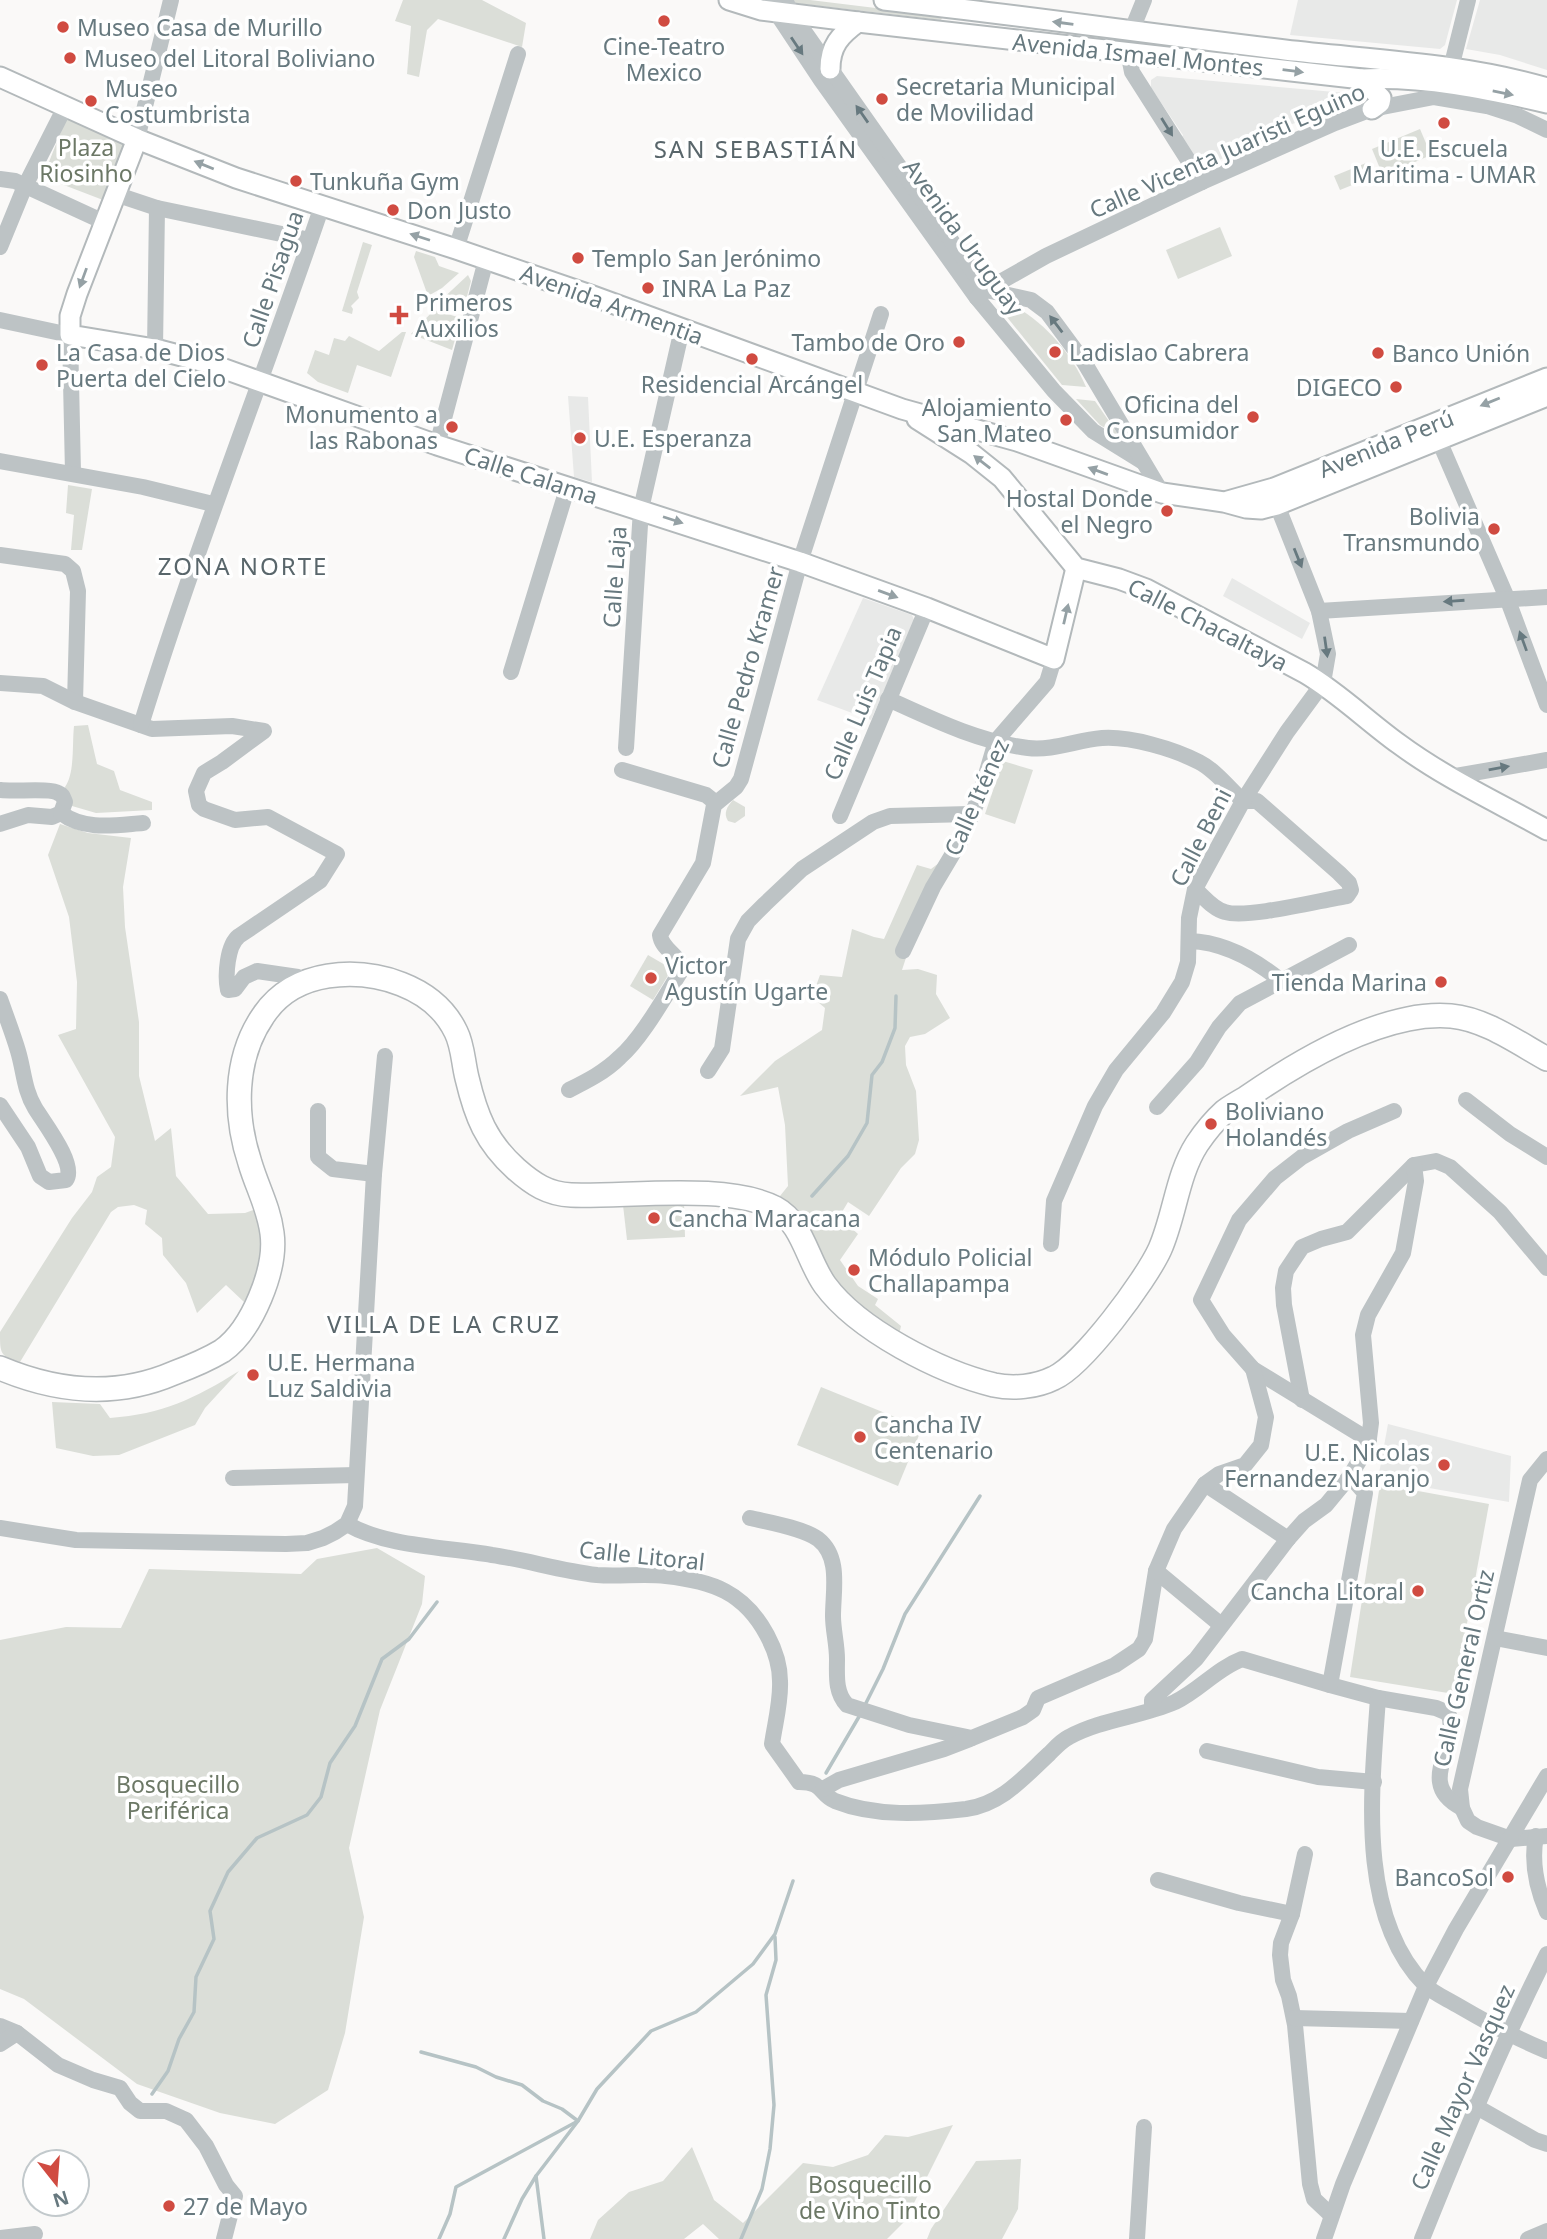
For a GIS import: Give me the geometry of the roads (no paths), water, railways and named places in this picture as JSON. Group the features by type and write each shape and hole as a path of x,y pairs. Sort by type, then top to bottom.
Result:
{"highway":[{"path":"0,1368 62,1388 130,1388 163,1378 212,1356 223,1350 239,1334 257,1305 265,1283 273,1243 263,1195 245,1147 240,1106 243,1060 251,1036 267,1009 286,991 315,978 342,974 382,978 405,985 449,1019 457,1034 474,1103 485,1134 502,1156 536,1185 561,1195 705,1194 726,1196 774,1208 792,1221 826,1287 888,1340 957,1373 995,1385 1013,1387 1028,1386 1057,1377 1080,1358 1122,1306 1159,1250 1195,1146 1227,1110 1277,1077 1375,1029 1430,1016 1469,1019 1547,1059"}],"main road":[{"name":"Avenida Ismael Montes","path":"729,0 779,6 858,22 1128,52 1363,69 1451,68 1547,88"},
{"name":"Avenida Ismael Montes","path":"884,0 980,6 1363,69 1393,77 1505,93 1547,103"},
{"path":"918,29 927,23 966,26 973,20 980,6"},
{"path":"828,74 833,46 845,31 858,22"},
{"path":"1128,52 1131,32"},
{"path":"1363,69 1434,97"},
{"path":"1363,69 1381,98 1380,103 1373,109"},
{"name":"Avenida Armentia","path":"0,77 137,139 236,178 456,249 902,409 1017,441 1162,493"},
{"path":"70,335 71,316 137,139"},
{"name":"Calle Calama","path":"70,335 155,349 205,362 567,489 641,509 800,562 927,608 1054,659"},
{"name":"Avenida Perú","path":"1436,433 1547,378"},
{"name":"Avenida Perú","path":"1162,493 1261,509 1275,496 1436,433 1547,396"},
{"path":"902,409 972,454 1002,478 1076,568"},
{"name":"Calle Iténez","path":"1054,659 1076,568"},
{"name":"Calle Chacaltaya","path":"1076,568 1146,589 1323,684 1399,745 1450,777 1547,830"}],"street":[{"path":"137,139 171,0"},
{"path":"1131,32 1143,0"},
{"path":"1451,68 1468,0"},
{"name":"Avenida Uruguay","path":"779,6 922,212 1054,391 1093,431 1145,464"},
{"path":"1128,52 1132,72 1202,182"},
{"path":"456,249 518,54"},
{"name":"Calle Vicenta Juaristi Eguino","path":"981,294 1046,256 1202,182 1373,109 1434,97 1487,106 1547,130"},
{"path":"0,247 25,186 65,107"},
{"path":"0,179 15,181 104,222"},
{"path":"115,194 157,208 310,240"},
{"name":"Calle Pisagua","path":"141,725 214,504 321,206"},
{"path":"155,349 157,208"},
{"path":"437,445 486,260"},
{"name":"Avenida Uruguay","path":"981,294 1031,300 1047,312 1084,362 1162,493"},
{"name":"Calle Pedro Kramer","path":"716,803 736,787 741,779 800,562 881,314"},
{"name":"Calle Calama","path":"0,320 70,335"},
{"name":"Calle Laja","path":"626,748 641,509 682,329"},
{"path":"70,335 73,473"},
{"path":"1436,433 1507,598 1547,705"},
{"path":"0,461 143,487 214,504"},
{"path":"511,672 567,489"},
{"path":"1275,496 1319,611 1328,654 1323,684"},
{"path":"0,555 65,564 73,571 78,591 75,702"},
{"path":"1319,611 1547,597"},
{"name":"Calle Luis Tapia","path":"840,816 927,608"},
{"name":"Calle Iténez","path":"903,951 933,887 961,840 980,795 996,741 1047,682 1054,659"},
{"path":"0,683 43,686 75,702 152,729 232,726 264,731 204,773 196,792 197,801 204,809 235,820 268,817 337,853 320,881 239,936 234,940 230,951 226,975 228,990 235,989 244,977 257,971 298,977 302,983"},
{"name":"Calle Beni","path":"1051,1244 1054,1201 1095,1106 1116,1070 1176,995 1188,962 1189,918 1195,889 1243,801 1287,732 1323,684"},
{"path":"888,699 938,721 996,741 1042,749 1102,738 1131,740 1201,763 1243,801 1257,801 1270,811 1349,883 1350,894 1276,909 1232,913 1212,905 1195,889"},
{"path":"1450,777 1547,760"},
{"path":"569,1090 595,1077 622,1057 681,971 680,962 663,945 660,935 703,863 708,845 711,811 716,803 706,795 622,770"},
{"path":"0,790 54,790 65,802 61,813 52,817 28,815 0,824"},
{"path":"61,813 88,824 143,823"},
{"path":"708,1071 722,1049 738,939 748,921 765,904 802,869 884,817 970,814"},
{"path":"1189,941 1207,942 1231,950 1258,962 1280,980"},
{"path":"1157,1107 1197,1062 1230,1011 1280,980 1349,945"},
{"path":"0,999 19,1054 24,1083 31,1102 69,1169 66,1180 55,1183 40,1177 28,1147 0,1105"},
{"path":"0,1528 76,1540 286,1544 323,1538 347,1524 355,1506 374,1174 386,1056"},
{"path":"1466,1100 1510,1134 1547,1157"},
{"path":"318,1111 318,1157 324,1164 333,1169 374,1174"},
{"path":"1369,1440 1253,1369 1223,1335 1201,1300 1239,1220 1275,1178 1313,1150 1394,1111"},
{"path":"1302,1400 1284,1305 1286,1271 1302,1247 1346,1233 1414,1165 1436,1161 1450,1167 1500,1212 1547,1268"},
{"path":"1152,1709 1152,1699 1196,1659 1288,1539 1304,1521 1326,1505 1364,1454 1371,1423 1363,1335 1368,1315 1403,1253 1416,1181 1414,1165"},
{"path":"823,1789 839,1780 932,1752 1023,1717 1033,1710 1038,1698 1115,1665 1139,1649 1145,1639 1156,1571 1174,1529 1205,1484 1219,1474 1245,1465 1261,1445 1266,1417 1253,1369"},
{"name":"Calle General Ortiz","path":"1462,1808 1461,1777 1495,1638 1518,1524 1530,1480 1547,1459"},
{"path":"233,1478 356,1475"},
{"path":"1330,1685 1365,1493 1350,1476"},
{"path":"1205,1484 1288,1539"},
{"path":"750,1518 816,1537 824,1546 831,1560 835,1587 833,1614 837,1682 847,1705 909,1725 972,1738"},
{"name":"Calle Litoral","path":"347,1524 405,1542 587,1573 656,1575 701,1581 736,1597 762,1626 776,1659 780,1696 772,1744 799,1782 816,1784 833,1800 876,1813 970,1808 987,1803 1022,1781 1066,1738 1096,1725 1177,1701 1204,1684 1214,1673 1242,1659 1378,1698 1436,1708 1448,1713 1451,1724 1443,1751 1441,1786 1445,1796 1462,1808"},
{"path":"1156,1571 1221,1625"},
{"path":"1495,1638 1547,1648"},
{"path":"1378,1698 1374,1782 1375,1869 1389,1927 1401,1952 1426,1986 1507,2035 1547,2051"},
{"path":"1208,1751 1318,1777 1374,1782"},
{"path":"1324,2239 1331,2215 1426,1986 1456,1929 1547,1776"},
{"path":"1462,1808 1468,1821 1477,1827 1511,1839 1542,1836 1536,1873 1540,1896 1547,1912"},
{"path":"1305,1854 1280,1955 1283,1980 1294,2018 1310,2183 1314,2199 1331,2215"},
{"path":"1158,1880 1239,1903 1292,1914"},
{"name":"Calle Mayor Vasquez","path":"1422,2239 1475,2106 1547,1954"},
{"path":"1294,2018 1411,2021"},
{"path":"0,2026 17,2033 58,2064 93,2080 120,2088 130,2103 140,2111 166,2111 186,2120 206,2146 226,2185 235,2196 224,2239"},
{"path":"0,2044 17,2033"},
{"path":"1475,2106 1547,2144"},
{"path":"1137,2239 1144,2127"},
{"path":"1528,2239 1547,2231"},
{"path":"0,2238 35,2234"}],"waterway":[{"path":"812,1196 848,1156 867,1123 872,1075 882,1062 895,1028 896,996"},
{"path":"865,1705 905,1614 980,1496"},
{"path":"152,2094 168,2071 179,2039 194,2012 196,1977 214,1939 210,1911 228,1872 257,1838 307,1815 321,1797 330,1763 355,1726 382,1659 409,1639 437,1602"},
{"path":"826,1773 860,1715"},
{"path":"504,2239 536,2176 578,2121 597,2089 651,2031 696,2012 753,1964 775,1934 793,1881"},
{"path":"741,2239 762,2189 770,2149 774,2105 766,1995 776,1960 775,1937"},
{"path":"421,2052 476,2067 522,2085 543,2101 562,2109 578,2121 456,2187 450,2214 439,2239"},
{"path":"536,2176 544,2239"}],"place":[{"name":"Cine-Teatro Mexico","path":"664,21"},
{"name":"Museo Casa de Murillo","path":"63,27"},
{"name":"Museo del Litoral Boliviano","path":"70,58"},
{"name":"Secretaria Municipal de Movilidad","path":"882,99"},
{"name":"Museo Costumbrista","path":"91,101"},
{"name":"U.E. Escuela Maritima - UMAR","path":"1444,123"},
{"name":"Tunkuña Gym","path":"296,181"},
{"name":"Don Justo","path":"393,210"},
{"name":"Templo San Jerónimo","path":"578,258"},
{"name":"INRA La Paz","path":"648,288"},
{"name":"Primeros Auxilios","path":"399,315"},
{"name":"Tambo de Oro","path":"959,342"},
{"name":"Ladislao Cabrera","path":"1055,352"},
{"name":"Banco Unión","path":"1378,353"},
{"name":"Residencial Arcángel","path":"752,359"},
{"name":"La Casa de Dios Puerta del Cielo","path":"42,365"},
{"name":"DIGECO","path":"1396,387"},
{"name":"Oficina del Consumidor","path":"1253,417"},
{"name":"Alojamiento San Mateo","path":"1066,420"},
{"name":"Monumento a las Rabonas","path":"452,427"},
{"name":"U.E. Esperanza","path":"580,438"},
{"name":"Hostal Donde el Negro","path":"1167,511"},
{"name":"Bolivia Transmundo","path":"1494,529"},
{"name":"Victor Agustín Ugarte","path":"651,978"},
{"name":"Tienda Marina","path":"1441,982"},
{"name":"Boliviano Holandés","path":"1211,1124"},
{"name":"Cancha Maracana","path":"654,1218"},
{"name":"Módulo Policial Challapampa","path":"854,1270"},
{"name":"U.E. Hermana Luz Saldivia","path":"253,1375"},
{"name":"Cancha IV Centenario","path":"860,1437"},
{"name":"U.E. Nicolas Fernandez Naranjo","path":"1444,1465"},
{"name":"Cancha Litoral","path":"1418,1591"},
{"name":"BancoSol","path":"1508,1877"},
{"name":"27 de Mayo","path":"169,2206"}],"district":[{"name":"SAN SEBASTIÁN","path":"756,148"},
{"name":"ZONA NORTE","path":"243,565"},
{"name":"VILLA DE LA CRUZ","path":"444,1323"}],"park label":[{"name":"Plaza Riosinho","path":"86,160"},
{"name":"Bosquecillo Periférica","path":"178,1797"},
{"name":"Bosquecillo de Vino Tinto","path":"870,2197"}]}
